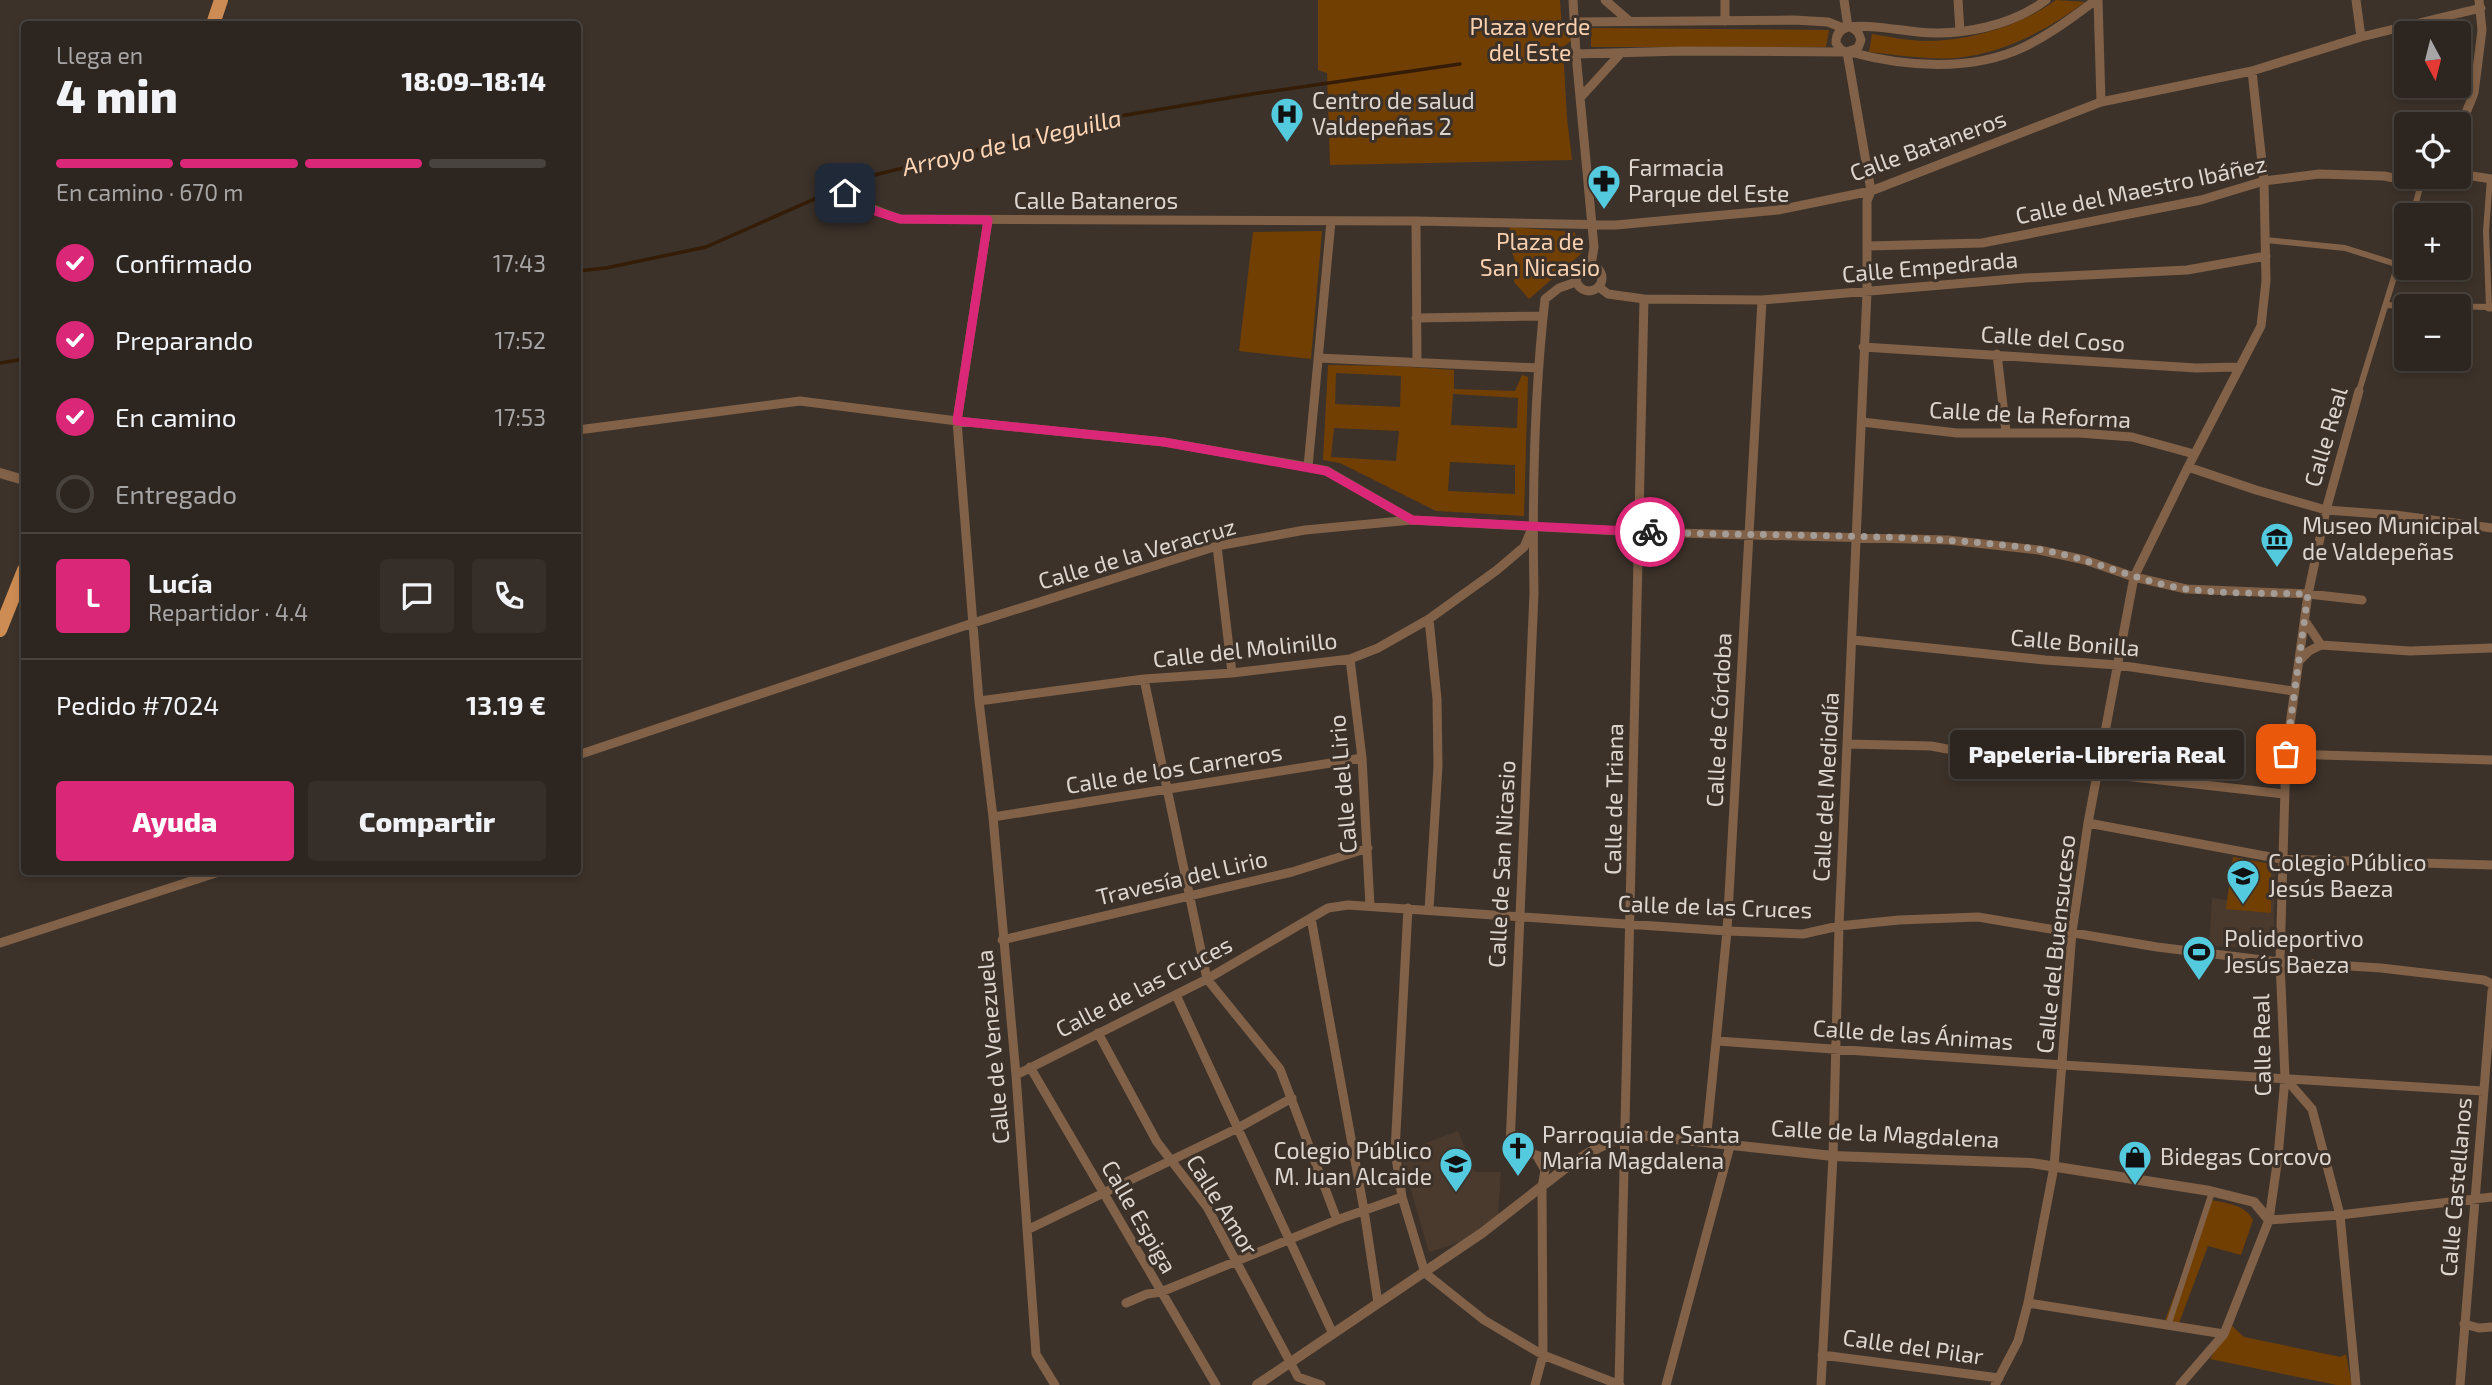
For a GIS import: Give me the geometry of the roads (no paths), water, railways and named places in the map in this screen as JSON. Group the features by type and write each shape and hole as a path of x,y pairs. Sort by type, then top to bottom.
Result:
{"main road":[{"path":"213,21 221,0"},
{"path":"0,631 21,577"}],"street":[{"path":"1573,0 1594,247 1591,265"},
{"path":"1605,0 1628,20"},
{"path":"1725,0 1725,21"},
{"path":"1844,0 1847,28"},
{"path":"1958,0 1960,31"},
{"path":"1847,52 1836,43 1837,34 1847,28 1866,27 1923,33 1960,31 1997,24 2031,11 2046,0"},
{"path":"1576,54 1847,52 1922,64 1959,63 1999,56 2022,48 2068,23 2097,0"},
{"path":"2097,0 2101,102"},
{"path":"2356,0 2361,37"},
{"path":"2466,112 2474,93 2481,53 2480,4"},
{"name":"Calle Bataneros","path":"834,180 845,193 875,211 900,219 1416,221 1616,225 1778,209 1871,191 2101,102 2252,71 2480,4"},
{"path":"1574,22 1828,22 1858,32 1861,40 1858,48 1847,52"},
{"name":"Calle del Mediodía","path":"1821,1385 1833,1156 1839,926 1862,422 1867,201 1871,191 1847,52"},
{"path":"1580,97 1621,53"},
{"name":"Calle del Buensuceso","path":"1997,1382 2018,1341 2054,1167 2072,932 2088,823 2134,577 2261,326 2266,281 2264,181 2252,71"},
{"name":"Calle del Maestro Ibáñez","path":"1868,246 1982,243 2201,200 2264,181 2343,173 2394,178"},
{"path":"2386,305 2491,307 2491,178 2471,176"},
{"name":"Calle de Venezuela","path":"988,220 957,421 979,701 993,817 1016,1074 1036,1354 1055,1385"},
{"path":"1308,467 1331,221"},
{"path":"1416,221 1417,360"},
{"path":"2266,240 2344,248 2394,263"},
{"name":"Calle Empedrada","path":"1599,287 1608,294 1644,299 1762,300 2025,278 2187,270 2266,256"},
{"path":"1591,265 1602,273 1602,280 1599,287 1586,291 1576,282 1576,275 1579,269 1591,265"},
{"name":"Calle Real","path":"2180,1385 2224,1334 2269,1220 2285,1078 2280,961 2281,859 2286,754 2293,691 2308,594 2326,510 2359,391 2394,280"},
{"path":"1532,528 1538,368 1545,299 1576,282"},
{"name":"Calle de Triana","path":"1620,1385 1644,299"},
{"name":"Calle de Córdoba","path":"1706,1142 1727,932 1762,300"},
{"path":"1416,318 1543,316"},
{"name":"Calle del Coso","path":"1863,347 2196,368 2240,367"},
{"path":"1997,354 2006,432"},
{"path":"1318,358 1417,360 1538,368"},
{"path":"581,430 800,401 957,421 1164,442 1308,467 1326,471 1412,520"},
{"name":"Calle de la Reforma","path":"1862,422 1957,433 2006,432 2132,437 2194,454"},
{"path":"2188,467 2326,510 2395,515 2492,528"},
{"path":"0,473 21,479"},
{"name":"Calle de la Veracruz","path":"581,754 973,623 1217,546 1305,530 1412,520 1532,528 1948,540 2039,550 2085,560 2134,577 2186,589 2308,594 2362,600"},
{"name":"Calle del Molinillo","path":"979,701 1144,679 1232,673 1350,659 1378,648 1429,619 1524,547 1532,528"},
{"name":"Calle de San Nicasio","path":"1532,528 1534,607 1510,1146 1537,1156"},
{"path":"1217,546 1232,673"},
{"path":"1429,619 1437,699 1438,766 1429,909"},
{"path":"2305,621 2321,645"},
{"name":"Calle Bonilla","path":"1853,640 2118,665 2293,691"},
{"path":"2299,662 2309,651 2321,645 2410,650 2492,648"},
{"name":"Calle del Lirio","path":"1350,659 1362,758 1370,906"},
{"path":"1144,679 1207,979 1280,1069 1337,1220"},
{"path":"1848,744 1931,746 2098,774 2284,794"},
{"path":"2286,754 2492,760"},
{"name":"Calle de los Carneros","path":"993,817 1362,758"},
{"path":"2088,823 2281,859 2492,865"},
{"name":"Travesía del Lirio","path":"1002,940 1292,872 1368,848"},
{"path":"0,943 210,875"},
{"name":"Calle de las Cruces","path":"1016,1074 1207,979 1328,908 1348,905 1727,932 1803,934 1839,926 1899,920 1978,917 2157,947 2280,961 2381,968 2484,980 2492,984"},
{"path":"1408,908 1395,1151 1402,1197 1425,1273 1485,1320 1543,1355 1620,1385"},
{"path":"1311,918 1364,1210 1378,1303"},
{"name":"Calle Castellanos","path":"2460,1385 2492,991"},
{"path":"1175,995 1333,1334"},
{"name":"Calle Amor","path":"1098,1033 1157,1142 1207,1207 1290,1363"},
{"name":"Calle de las Ánimas","path":"1717,1041 2483,1091"},
{"name":"Calle Espiga","path":"1030,1067 1216,1385"},
{"path":"2285,1078 2312,1109 2340,1215 2356,1385"},
{"path":"1027,1230 1238,1128 1292,1098"},
{"path":"1257,1385 1482,1233 1568,1166 1625,1135"},
{"name":"Calle de la Magdalena","path":"1625,1135 1833,1156 2031,1163 2212,1192 2254,1202 2269,1220"},
{"path":"1666,1385 1730,1146"},
{"path":"1537,1156 1568,1166"},
{"path":"1535,1385 1543,1355 1542,1187 1545,1170 1537,1156"},
{"path":"2168,1326 2212,1192"},
{"path":"1126,1303 1147,1294 1161,1292 1337,1220 1402,1197"},
{"path":"2269,1220 2340,1215 2492,1197"},
{"path":"2028,1303 2224,1334"},
{"path":"2464,1324 2479,1328 2492,1326"},
{"name":"Calle del Pilar","path":"1822,1355 1997,1382"},
{"path":"1290,1363 1298,1377 1321,1385"}],"waterway":[{"name":"Arroyo de la Veguilla","path":"581,271 706,247 862,178 1108,118 1460,64"},
{"name":"Arroyo de la Veguilla","path":"0,363 21,360"}],"place":[{"name":"Centro de salud Valdepeñas 2","path":"1287,144"},
{"name":"Farmacia Parque del Este","path":"1604,211"},
{"name":"Museo Municipal de Valdepeñas","path":"2277,569"},
{"name":"Papeleria-Libreria Real","path":"2286,754"},
{"name":"Colegio Público Jesús Baeza","path":"2243,906"},
{"name":"Polideportivo Jesús Baeza","path":"2199,982"},
{"name":"Parroquia de Santa María Magdalena","path":"1518,1178"},
{"name":"Bidegas Corcovo","path":"2135,1187"},
{"name":"Colegio Público M. Juan Alcaide","path":"1456,1194"}],"park label":[{"name":"Plaza verde del Este","path":"1530,40"},
{"name":"Plaza de San Nicasio","path":"1540,255"}]}
